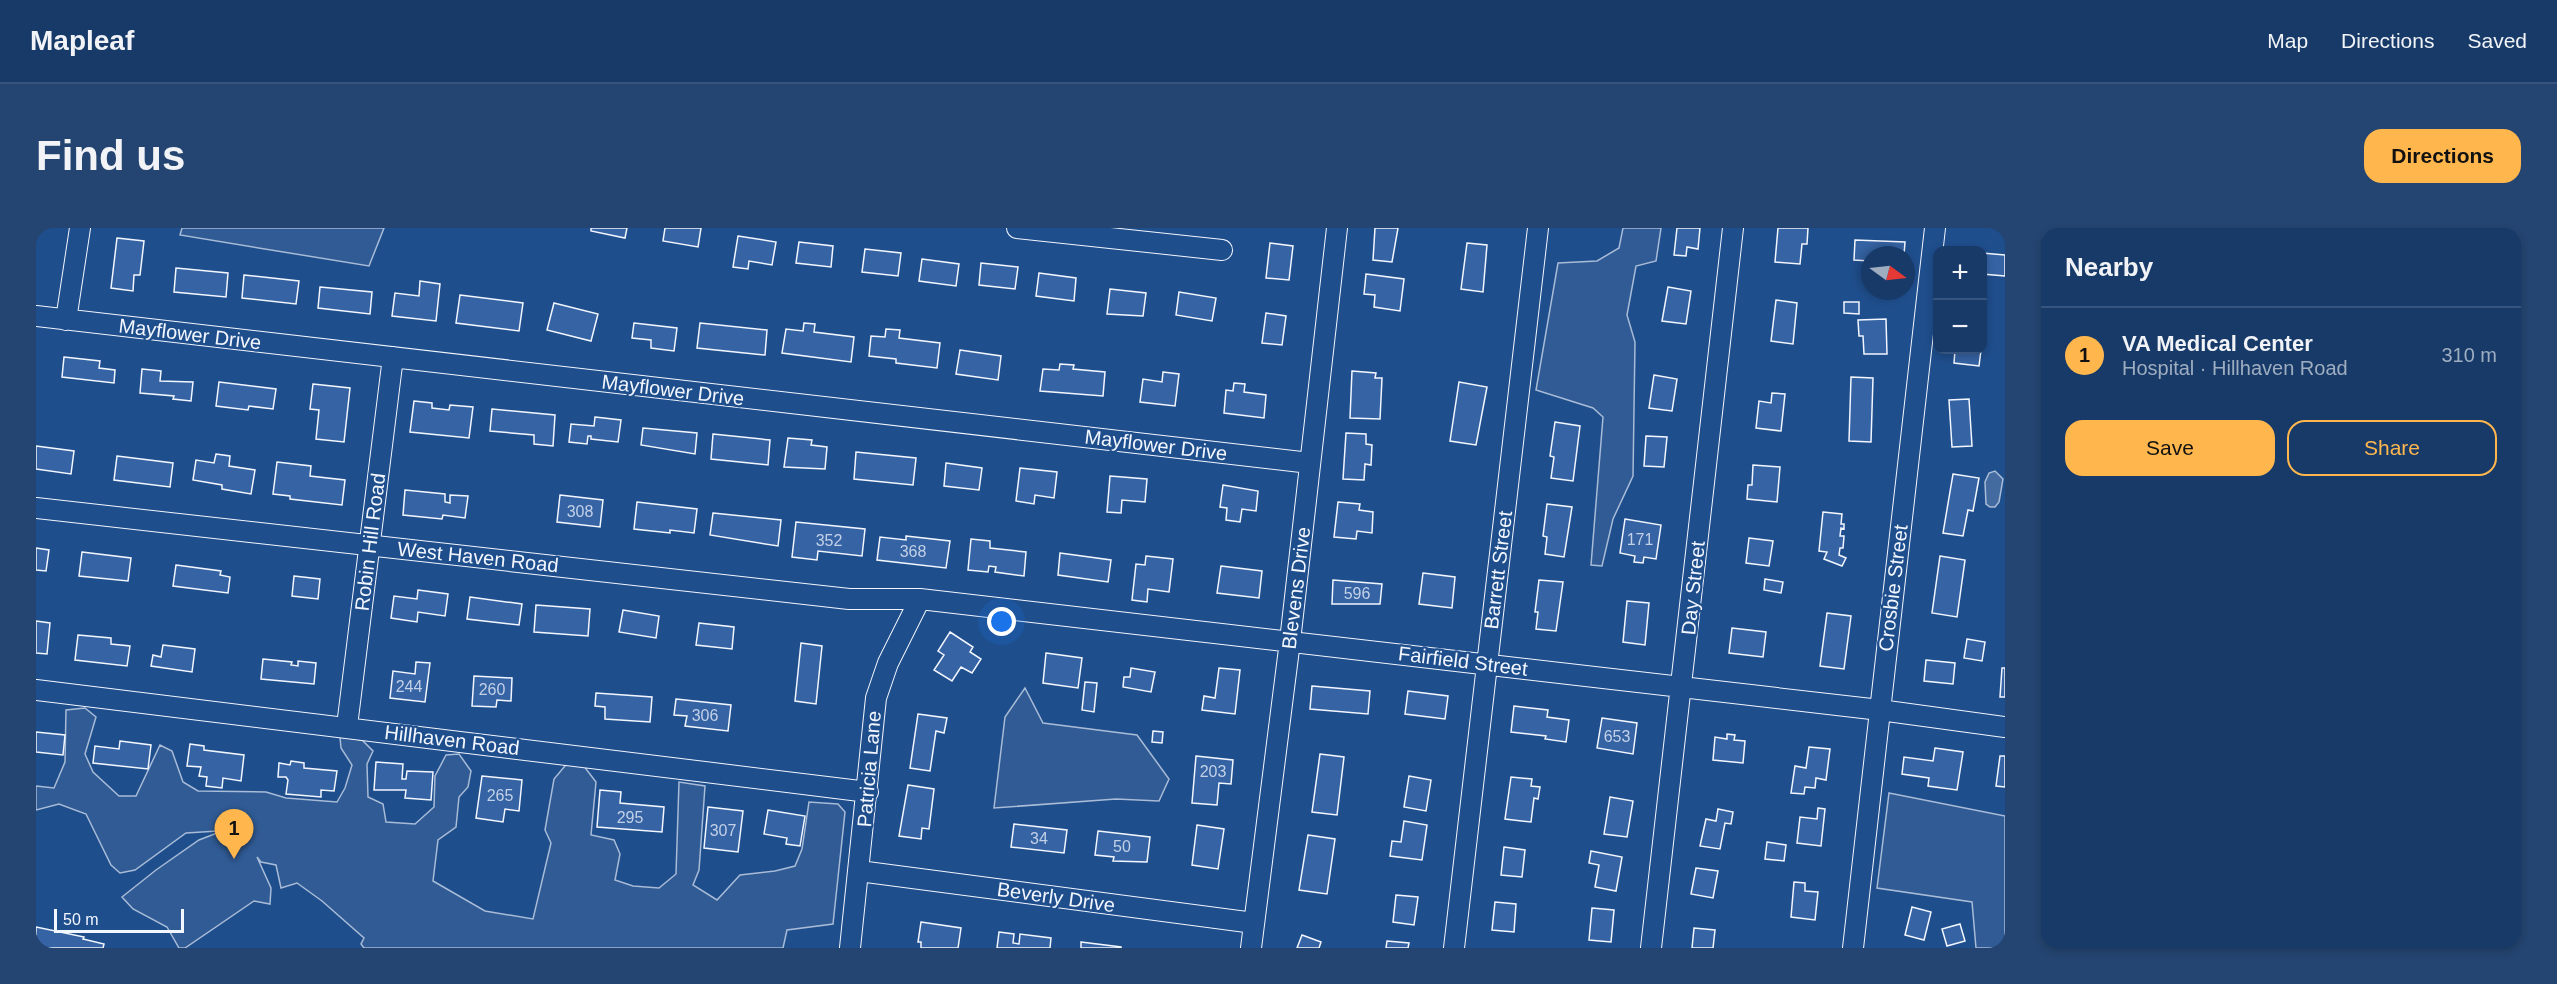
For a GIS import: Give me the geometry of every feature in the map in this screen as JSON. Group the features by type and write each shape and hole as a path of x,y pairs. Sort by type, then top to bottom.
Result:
{"street":[{"path":"66,320 80,228"},
{"path":"1017,228 1139,235 1222,250"},
{"name":"Blevens Drive","path":"1251,948 1290,641 1337,228"},
{"name":"Barrett Street","path":"1454,948 1538,228"},
{"name":"Day Street","path":"1651,948 1733,228"},
{"name":"Crosbie Street","path":"1853,948 1935,228"},
{"name":"Mayflower Drive","path":"36,316 1310,463"},
{"name":"Robin Hill Road","path":"347,726 393,357"},
{"name":"West Haven Road","path":"36,508 849,599 920,598"},
{"name":"Fairfield Street","path":"920,598 1880,710 2005,727"},
{"name":"Patricia Lane","path":"850,948 876,698 888,663 920,598"},
{"name":"Hillhaven Road","path":"36,690 347,726 868,792"},
{"name":"Beverly Drive","path":"859,871 1254,923"}],"shaded area":[{"path":"182,228 384,228 369,266 180,235"},
{"path":"1623,228 1661,228 1656,261 1636,266 1627,315 1635,342 1633,476 1613,519 1602,566 1591,565 1603,417 1593,408 1536,390 1558,263 1597,261 1619,248"},
{"path":"1995,471 2003,479 1999,502 1995,507 1990,507 1986,504 1985,482 1989,473"},
{"path":"1025,688 1043,723 1137,735 1169,779 1159,801 1116,799 994,808 1005,717"},
{"path":"85,708 96,717 85,754 93,772 119,796 136,796 160,745 172,751 183,782 198,791 266,792 286,798 337,802 345,788 352,765 341,748 340,737 362,740 373,751 367,764 368,797 383,804 386,822 415,824 434,807 435,776 446,755 459,754 471,771 468,787 459,797 456,827 438,840 433,881 485,911 533,919 551,843 545,830 554,779 570,760 580,761 596,782 591,835 614,840 620,854 615,880 633,886 659,888 676,874 679,782 705,786 699,870 693,885 717,900 740,875 795,866 802,849 809,802 838,804 845,812 833,924 787,930 783,948 364,948 361,944 364,938 322,901 297,883 281,888 276,865 261,862 257,857 271,888 270,904 254,901 185,948 179,948 167,927 133,909 122,897 199,840 217,833 231,834 218,831 186,833 135,870 120,873 111,865 86,814 59,804 36,810 36,786 54,788 65,762 66,710"},
{"path":"1889,793 2005,816 2005,948 1976,948 1972,902 1877,888"}],"building":[{"path":"591,228 627,228 625,238 591,231"},
{"path":"665,228 701,228 698,247 663,241"},
{"path":"1375,228 1398,228 1392,262 1373,260"},
{"path":"1677,228 1700,228 1698,249 1687,247 1686,256 1674,255"},
{"path":"1778,228 1808,228 1807,244 1802,244 1800,264 1775,262"},
{"path":"738,236 776,242 772,265 749,261 748,269 733,267"},
{"path":"117,238 144,241 140,275 134,275 133,291 111,288"},
{"path":"1855,240 1905,242 1905,246 1861,246 1861,260 1854,260"},
{"path":"799,242 833,246 831,267 796,263"},
{"path":"1270,243 1293,246 1289,280 1266,278"},
{"path":"1467,243 1487,245 1483,292 1461,289"},
{"path":"865,249 901,253 898,276 862,272"},
{"path":"1987,253 2005,255 2005,276 1987,274"},
{"path":"922,259 959,264 956,286 919,281"},
{"path":"981,263 1018,267 1015,289 979,285"},
{"path":"176,268 228,273 226,297 174,292"},
{"path":"1039,273 1076,278 1074,301 1036,296"},
{"path":"1366,274 1404,279 1400,311 1374,307 1375,295 1364,294"},
{"path":"244,275 299,281 296,304 242,298"},
{"path":"420,281 440,284 436,321 392,316 395,293 419,296"},
{"path":"320,287 372,292 370,314 318,308"},
{"path":"1668,287 1691,291 1686,324 1662,321"},
{"path":"1110,289 1146,293 1143,316 1107,314"},
{"path":"1179,292 1216,298 1212,321 1176,315"},
{"path":"460,295 523,303 519,331 456,323"},
{"path":"1776,300 1797,303 1793,344 1771,341"},
{"path":"1844,302 1859,302 1859,314 1844,313"},
{"path":"554,303 598,314 591,341 547,330"},
{"path":"1266,313 1286,316 1282,345 1262,343"},
{"path":"1886,319 1887,354 1864,354 1863,336 1859,336 1858,320"},
{"path":"634,323 677,328 674,351 651,348 651,340 632,338"},
{"path":"700,323 767,330 765,355 697,348"},
{"path":"804,323 815,324 814,332 854,337 851,362 782,353 786,329 803,331"},
{"path":"886,329 900,330 899,338 940,343 937,368 896,363 896,359 869,356 871,336 885,337"},
{"path":"960,350 1001,356 998,380 956,374"},
{"path":"1955,354 1980,354 1979,366 1954,363"},
{"path":"64,357 100,361 99,368 115,370 114,383 62,377"},
{"path":"1060,364 1074,365 1073,369 1105,372 1103,396 1040,391 1043,369 1059,370"},
{"path":"142,369 161,371 160,381 193,382 191,401 173,399 174,396 140,393"},
{"path":"1352,371 1376,373 1375,378 1382,378 1380,419 1350,418"},
{"path":"1163,372 1179,374 1175,406 1140,402 1143,379 1162,382"},
{"path":"1654,375 1677,379 1672,411 1649,408"},
{"path":"1851,377 1873,378 1871,442 1849,441"},
{"path":"219,382 276,389 273,409 249,406 248,410 216,406"},
{"path":"1459,382 1487,387 1476,445 1450,441"},
{"path":"1234,383 1245,384 1244,392 1266,395 1264,418 1224,413 1226,390 1233,391"},
{"path":"313,384 350,388 344,442 316,439 319,410 310,409"},
{"path":"1772,393 1785,394 1781,431 1756,428 1759,401 1771,403"},
{"path":"1969,399 1972,446 1952,447 1949,400"},
{"path":"414,401 432,403 432,408 449,410 450,405 473,407 469,438 410,432"},
{"path":"492,409 555,415 553,446 534,444 534,435 490,431"},
{"path":"595,417 621,420 618,442 591,439 591,436 588,436 587,444 569,442 571,424 594,426"},
{"path":"1555,422 1580,426 1573,481 1551,478 1554,457 1550,456"},
{"path":"643,428 697,433 695,454 641,445"},
{"path":"1346,433 1366,434 1366,444 1372,445 1371,465 1365,464 1364,480 1343,479"},
{"path":"713,434 770,440 768,465 711,459"},
{"path":"1646,436 1667,437 1664,467 1644,466"},
{"path":"788,438 812,440 811,445 827,447 825,469 784,467"},
{"path":"36,446 74,451 71,474 36,469"},
{"path":"856,452 916,458 913,485 854,479"},
{"path":"216,454 230,456 229,466 255,470 251,494 222,489 222,485 193,480 196,460 214,463"},
{"path":"117,456 173,463 170,487 114,480"},
{"path":"277,462 311,466 310,476 345,480 342,505 290,499 290,496 273,494"},
{"path":"946,463 982,468 979,490 944,486"},
{"path":"1753,465 1780,467 1777,502 1747,499 1748,485 1752,485"},
{"path":"1020,468 1057,472 1054,498 1035,495 1034,504 1016,501"},
{"path":"1953,474 1979,478 1973,511 1968,510 1963,536 1943,533"},
{"path":"1110,476 1147,479 1145,502 1122,500 1121,513 1107,512"},
{"path":"1223,485 1258,491 1256,511 1242,509 1240,522 1226,520 1227,508 1220,507"},
{"path":"405,490 445,494 445,502 450,503 450,495 468,496 465,518 443,515 442,519 403,515"},
{"path":"560,495 603,500 600,527 557,522"},
{"path":"637,502 697,509 694,533 634,529"},
{"path":"1338,502 1360,504 1359,510 1373,512 1372,533 1357,531 1356,539 1334,537"},
{"path":"1547,504 1572,507 1564,557 1545,554 1547,537 1543,536"},
{"path":"1823,512 1842,514 1841,524 1844,524 1844,529 1841,528 1840,536 1844,536 1843,548 1840,548 1839,555 1846,558 1842,566 1824,559 1827,552 1819,551"},
{"path":"713,513 781,520 778,546 710,535"},
{"path":"1625,519 1661,525 1656,559 1644,557 1643,563 1634,562 1635,556 1620,553"},
{"path":"796,522 865,529 862,556 818,551 817,560 792,557"},
{"path":"906,536 950,541 946,568 877,560 880,537 906,540"},
{"path":"1749,538 1773,541 1769,566 1746,563"},
{"path":"971,539 990,541 990,548 1026,552 1024,576 995,572 996,567 989,566 988,572 968,570"},
{"path":"36,548 49,550 46,571 36,570"},
{"path":"82,552 131,558 128,581 79,576"},
{"path":"1060,553 1111,560 1108,582 1058,575"},
{"path":"1146,556 1173,559 1169,592 1148,589 1147,602 1132,600 1136,564 1145,565"},
{"path":"1940,556 1965,560 1957,617 1932,613"},
{"path":"176,565 221,571 220,575 230,577 228,593 173,586"},
{"path":"1221,566 1262,571 1259,598 1217,593"},
{"path":"1423,573 1455,577 1452,608 1419,604"},
{"path":"294,576 320,579 318,599 292,596"},
{"path":"1765,579 1783,582 1781,593 1764,590"},
{"path":"1333,580 1382,584 1380,604 1332,604"},
{"path":"1539,580 1563,582 1556,631 1536,629 1538,612 1535,612"},
{"path":"418,590 448,594 445,616 418,612 417,622 391,618 394,596 417,599"},
{"path":"470,597 522,604 519,625 467,619"},
{"path":"1627,601 1649,603 1645,645 1623,642"},
{"path":"536,605 590,609 588,636 534,632"},
{"path":"623,610 659,616 656,638 619,632"},
{"path":"1827,613 1851,616 1844,669 1820,666"},
{"path":"36,621 50,623 47,654 36,653"},
{"path":"699,623 734,627 732,649 696,645"},
{"path":"1732,628 1766,632 1763,657 1729,653"},
{"path":"950,632 973,647 970,652 981,659 972,673 961,667 952,681 934,670 944,655 938,651"},
{"path":"78,635 111,638 111,644 130,646 127,666 75,660"},
{"path":"1967,639 1985,642 1982,661 1964,658"},
{"path":"801,643 822,646 816,704 795,701"},
{"path":"163,645 195,649 192,672 151,666 153,655 161,657"},
{"path":"1046,653 1082,658 1078,688 1043,683"},
{"path":"263,659 292,662 291,665 298,666 298,661 316,663 314,684 261,679"},
{"path":"1926,660 1955,663 1953,684 1924,681"},
{"path":"416,662 430,663 425,702 390,698 393,671 415,674"},
{"path":"1131,668 1155,672 1151,692 1123,687 1124,677 1130,677"},
{"path":"1219,668 1240,670 1235,714 1202,710 1204,696 1215,698"},
{"path":"2002,668 2005,668 2005,697 2000,697"},
{"path":"474,676 512,678 511,701 497,700 496,707 472,706"},
{"path":"1085,682 1097,683 1094,712 1082,710"},
{"path":"1312,686 1370,691 1368,714 1310,709"},
{"path":"1408,691 1448,696 1445,719 1405,714"},
{"path":"596,693 652,697 650,722 605,719 605,707 595,706"},
{"path":"676,699 731,705 728,731 685,726 687,716 674,715"},
{"path":"1514,706 1548,710 1547,717 1569,720 1566,742 1545,739 1546,736 1511,732"},
{"path":"918,714 947,718 944,733 936,731 930,771 910,768"},
{"path":"1602,718 1637,723 1633,754 1597,748"},
{"path":"1153,731 1163,732 1162,743 1152,742"},
{"path":"36,732 65,735 63,755 36,752"},
{"path":"1727,734 1735,735 1734,740 1745,741 1743,763 1713,760 1715,737 1727,739"},
{"path":"120,741 151,745 148,769 93,763 95,746 119,749"},
{"path":"190,744 204,746 204,750 244,755 241,781 223,778 222,788 206,786 207,777 199,776 201,767 187,766"},
{"path":"1809,747 1830,749 1826,780 1816,778 1815,788 1805,787 1804,794 1791,793 1795,766 1806,768"},
{"path":"1935,748 1963,752 1957,790 1928,786 1929,778 1902,774 1904,757 1933,761"},
{"path":"1320,754 1344,757 1337,815 1312,812"},
{"path":"1196,756 1233,760 1231,784 1219,783 1217,805 1192,803"},
{"path":"2000,756 2005,756 2005,787 1996,786"},
{"path":"291,761 304,763 304,768 337,771 334,791 321,790 321,797 286,794 288,780 286,777 278,777 279,763 290,765"},
{"path":"376,762 403,764 402,779 406,779 407,771 433,772 431,800 405,798 406,790 374,790"},
{"path":"482,776 522,780 519,811 505,809 503,822 476,818"},
{"path":"1409,776 1431,780 1426,811 1404,807"},
{"path":"1511,777 1532,779 1531,786 1540,787 1538,799 1534,798 1531,822 1505,819"},
{"path":"908,785 934,789 929,829 922,828 921,839 899,836"},
{"path":"600,790 621,792 620,803 664,807 662,832 597,827"},
{"path":"1610,797 1633,801 1627,837 1604,834"},
{"path":"708,807 743,811 738,852 704,848"},
{"path":"1818,808 1825,809 1821,846 1797,843 1800,817 1817,819"},
{"path":"1718,809 1733,812 1731,824 1725,823 1720,849 1700,846 1706,819 1716,821"},
{"path":"768,810 805,816 800,846 786,844 787,838 764,834"},
{"path":"1404,821 1427,825 1422,860 1390,856 1392,841 1401,842"},
{"path":"1014,824 1067,830 1064,853 1011,847"},
{"path":"1197,825 1224,829 1218,869 1192,865"},
{"path":"1098,831 1150,837 1147,862 1113,861 1114,857 1095,855"},
{"path":"1308,835 1335,839 1327,894 1299,890"},
{"path":"1767,842 1786,845 1784,861 1765,859"},
{"path":"1504,847 1525,850 1522,877 1501,875"},
{"path":"1591,851 1622,857 1616,891 1595,887 1599,865 1589,863"},
{"path":"1696,868 1718,871 1713,898 1691,894"},
{"path":"1794,882 1805,883 1805,891 1818,892 1815,920 1791,917"},
{"path":"1396,895 1418,897 1414,925 1393,922"},
{"path":"1495,902 1516,904 1514,932 1492,930"},
{"path":"1912,907 1931,912 1924,940 1905,935"},
{"path":"1592,908 1614,910 1611,942 1589,940"},
{"path":"921,922 961,928 958,948 921,948 921,942 918,942"},
{"path":"1960,924 1965,941 1947,946 1942,929"},
{"path":"36,927 84,937 83,939 104,944 103,948 36,948"},
{"path":"1694,928 1715,930 1713,948 1692,948"},
{"path":"999,932 1014,934 1013,943 1019,944 1020,934 1051,938 1050,948 997,948"},
{"path":"1302,935 1321,942 1319,948 1297,948"},
{"path":"1387,941 1409,943 1408,948 1386,948"},
{"path":"1081,942 1121,947 1121,948 1081,948"}],"place":[{"name":"VA Medical Center","path":"234,859"}]}
